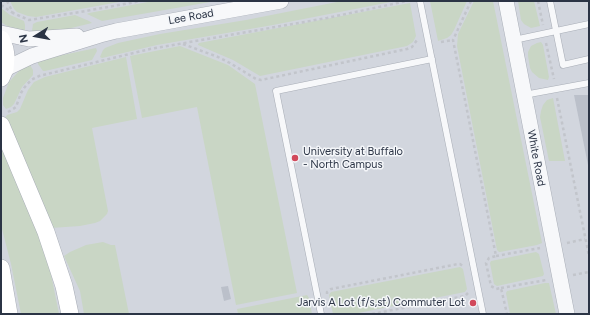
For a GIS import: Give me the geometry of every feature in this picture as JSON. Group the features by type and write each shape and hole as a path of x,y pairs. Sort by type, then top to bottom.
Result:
{"main road":[{"path":"1,39 6,56 2,76"},
{"path":"5,119 64,286 70,314"},
{"path":"1,268 9,314"}],"street":[{"name":"Lee Road","path":"2,76 32,56 100,35 281,1"},
{"name":"White Road","path":"506,1 567,314"},
{"name":"Lee Road","path":"1,33 29,39 100,35"}],"lane":[{"path":"420,1 483,314"},
{"path":"550,1 563,65 589,59"},
{"path":"513,40 589,24"},
{"path":"321,314 276,91 432,59"},
{"path":"524,95 589,83"}],"path":[{"path":"7,1 13,13"},
{"path":"1,6 29,20 141,1"},
{"path":"5,119 16,107 24,88 31,80 39,76 150,50 327,18 407,1"},
{"path":"471,1 453,40 496,256"},
{"path":"538,1 589,256"},
{"path":"182,44 218,57 260,80 412,47 419,36"},
{"path":"441,42 453,40"},
{"path":"586,239 496,256 489,258 486,263 491,286 496,289 589,272"},
{"path":"327,296 327,292 331,289 458,264 464,268"},
{"path":"501,288 506,314"},
{"path":"372,314 465,296 468,294 469,290"}],"shaded area":[{"name":"University at Buffalo - North Campus","path":"1,1 589,1 589,314 1,314"}],"green space":[{"path":"10,1 125,1 36,17 17,12"},
{"path":"153,1 216,1 102,21 87,14 89,13"},
{"path":"342,1 396,1 273,25 157,45 102,58 100,57 105,48 118,43"},
{"path":"430,1 467,1 451,35 438,41"},
{"path":"474,1 493,1 542,243 500,252 497,250 457,46 458,34"},
{"path":"518,1 534,1 540,26 531,28 524,24 521,20"},
{"path":"410,3 416,36 413,42 407,46 260,76 233,60 198,45 199,43"},
{"path":"1,8 10,15 24,21 25,31 7,26 1,22"},
{"path":"75,15 92,23 63,30 32,31 33,24 37,22"},
{"path":"541,42 543,45 549,77 548,80 539,78 530,68 528,52 531,46"},
{"path":"180,46 228,65 255,84 297,293 236,305 197,107 142,118 130,56"},
{"path":"96,48 97,51 92,60 45,71 43,71 38,64 39,60"},
{"path":"126,57 137,119 92,128 108,211 107,214 100,221 95,223 80,226 51,228 4,120 7,115 17,112 20,109 28,90 34,82 45,77"},
{"path":"30,65 33,70 33,75 22,87 14,104 6,109 3,105 3,98 9,82 23,67"},
{"path":"553,98 565,161 549,161 540,117 543,105 547,100"},
{"path":"1,141 23,190 45,254 51,274 59,314 21,314 11,264 1,225"},
{"path":"103,242 115,245 129,314 84,314 80,291 64,256 86,245"},
{"path":"536,252 539,254 544,274 543,276 497,286 494,284 490,263 491,261"},
{"path":"460,267 463,269 467,289 465,292 353,314 333,314 329,295 331,292"},
{"path":"549,283 556,314 510,314 506,293 507,291"},
{"path":"307,295 312,314 238,314 237,309"}],"building":[{"path":"574,95 589,95 589,165 588,165"},
{"path":"228,286 231,299 224,301 221,287"}],"place":[{"name":"University at Buffalo - North Campus","path":"295,158"},
{"name":"Jarvis A Lot (f/s,st) Commuter Lot","path":"473,303"}]}
